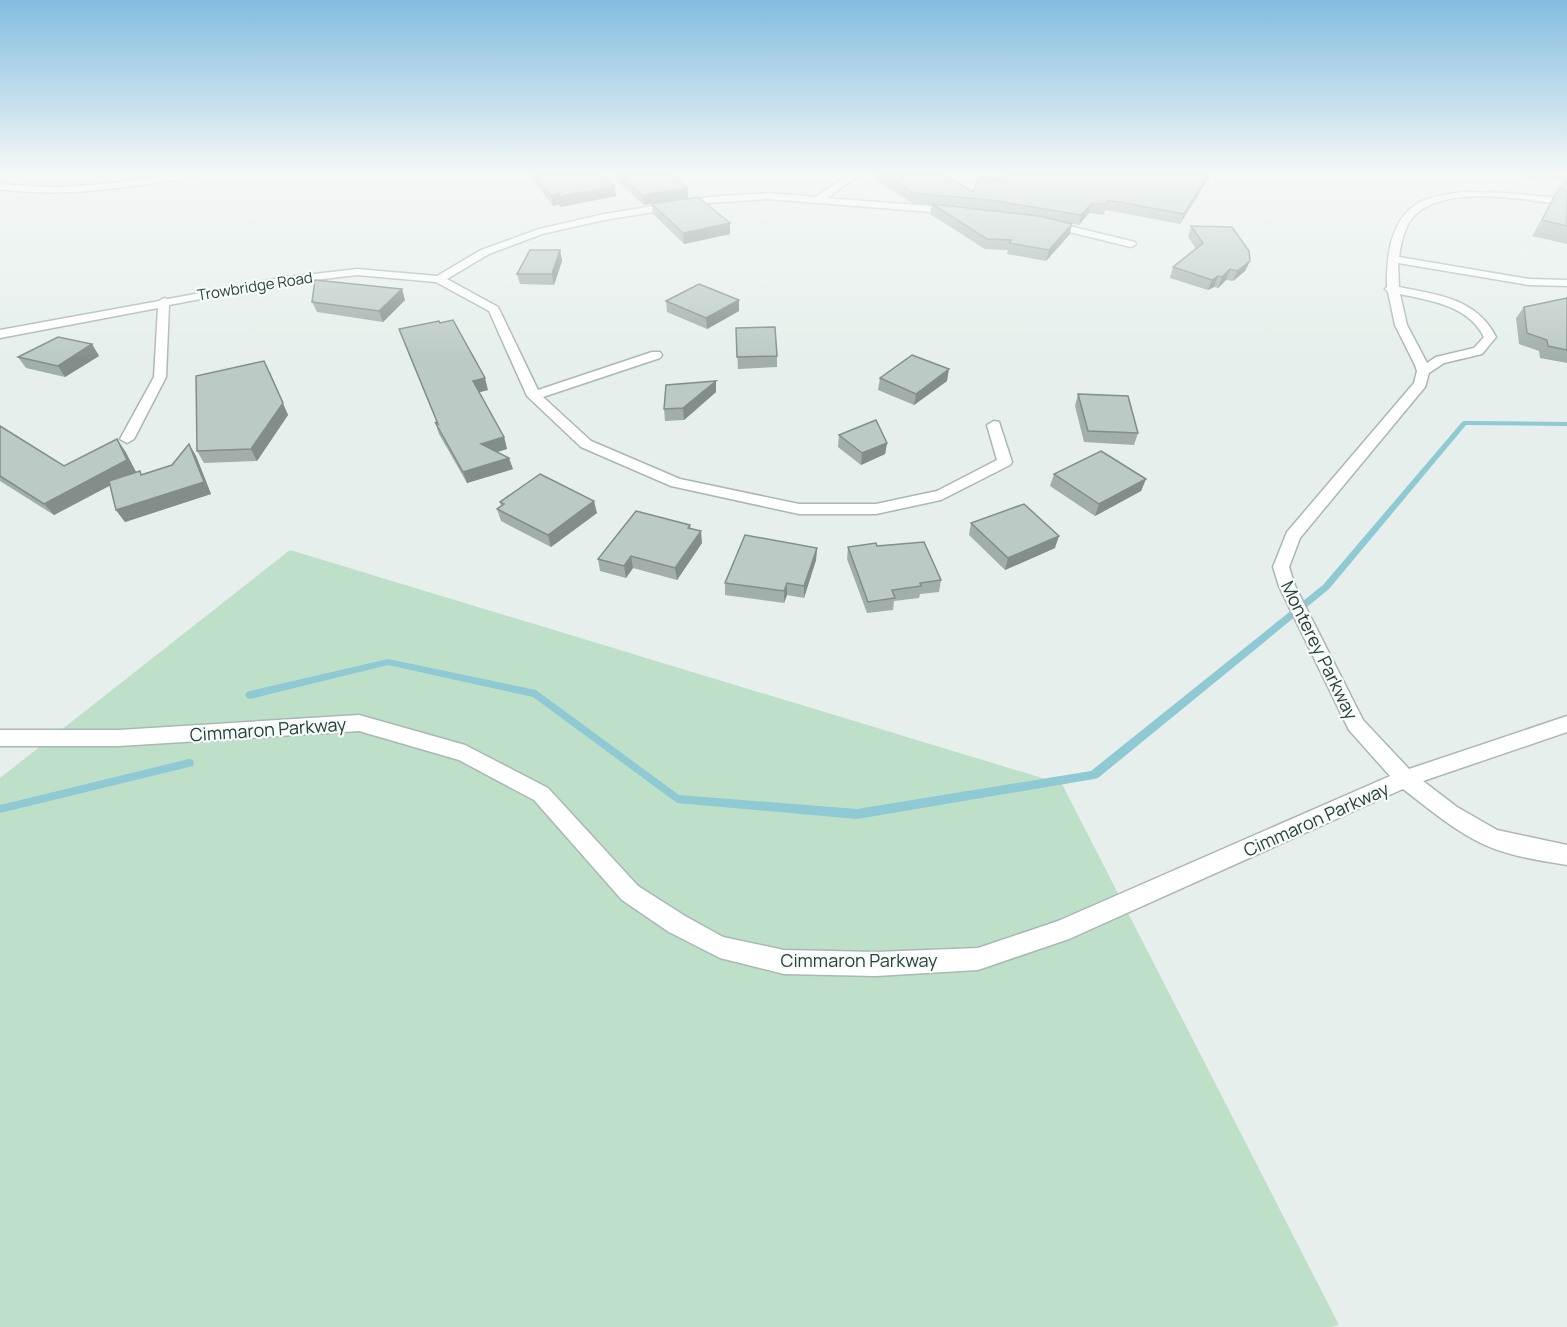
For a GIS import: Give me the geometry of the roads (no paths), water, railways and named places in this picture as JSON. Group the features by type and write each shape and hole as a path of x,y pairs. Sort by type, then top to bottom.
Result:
{"street":[{"path":"439,279 485,252 528,236"},
{"path":"1103,236 1131,244"},
{"path":"1391,289 1447,302 1474,314 1486,326 1490,337 1478,351 1440,360 1423,371 1402,328 1391,289 1392,259 1398,236"},
{"path":"1392,259 1529,282 1567,284"},
{"name":"Trowbridge Road","path":"0,334 164,301 280,281 357,272 439,279 494,309 534,396 586,444 676,483 800,509 876,509 940,495 1005,462 994,425"},
{"path":"127,439 160,377 164,301"},
{"path":"534,396 656,355"},
{"name":"Monterey Parkway","path":"1423,371 1420,384 1293,536 1281,567 1287,586 1315,645 1356,725 1405,778 1450,813 1492,837 1546,852 1567,855"},
{"name":"Cimmaron Parkway","path":"0,738 119,738 359,723 465,753 541,794 630,893 677,924 720,947 784,962 876,964 978,959 1061,931 1405,778 1567,724"}],"waterway":[{"path":"250,695 388,662 536,694 677,799 857,814 1094,775 1326,587 1464,423 1567,424"},
{"path":"0,809 189,763"}]}
